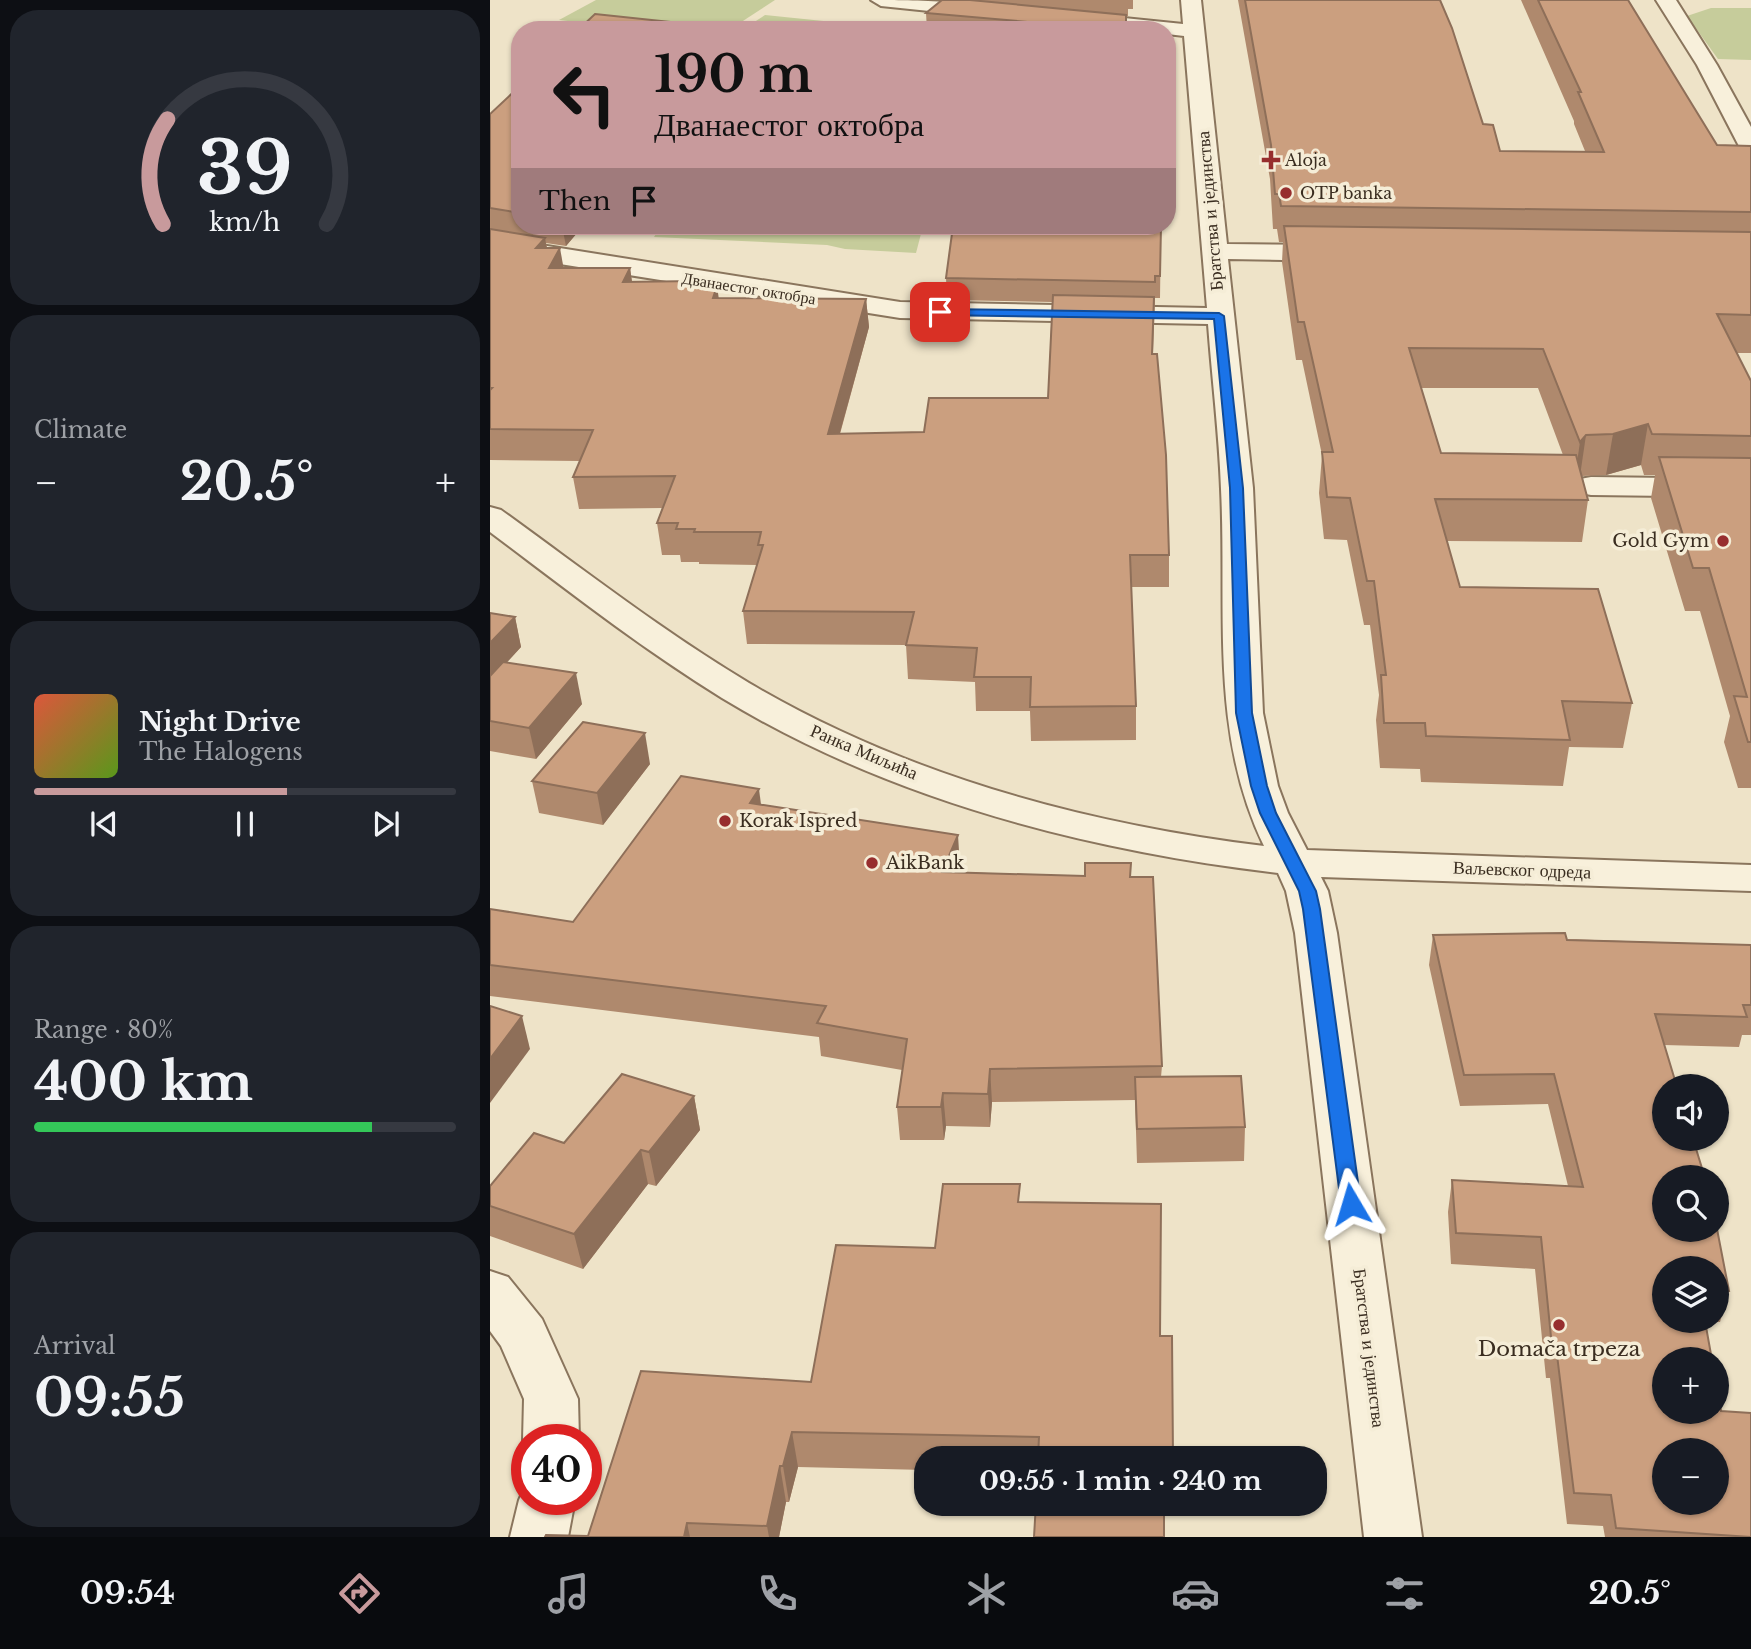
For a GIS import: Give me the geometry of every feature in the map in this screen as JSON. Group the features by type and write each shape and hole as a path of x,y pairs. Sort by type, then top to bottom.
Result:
{"street":[{"path":"881,0 1007,13"},
{"name":"Братства и јединства","path":"1191,0 1237,488 1244,713 1259,786 1268,813 1307,891 1316,933 1393,1537"},
{"path":"1666,0 1707,65 1751,148"},
{"path":"1062,18 1092,21"},
{"path":"1176,29 1194,31"},
{"name":"Дванаестог октобра","path":"490,245 900,310 1219,316"},
{"path":"1214,251 1365,253"},
{"path":"1591,486 1751,488"},
{"name":"Ранка Миљића","path":"490,517 710,675 774,712 881,762 1026,812 1092,831 1152,843 1293,862"},
{"name":"Ваљевског одреда","path":"1293,862 1751,878"},
{"path":"490,1292 523,1334 551,1399 551,1424"},
{"path":"539,1537 544,1515"}],"green space":[{"path":"596,0 775,0 743,21 559,20"},
{"path":"1711,8 1751,8 1751,60 1718,59 1687,16"},
{"path":"765,15 823,21 756,21"},
{"path":"921,235 916,253 845,249 827,245 654,237"}],"building":[{"path":"942,0 970,0 1126,15 1126,21 1017,21 926,13"},
{"path":"1245,0 1440,0 1452,28 1483,124 1493,125 1500,151 1604,152 1578,92 1581,92 1538,0 1628,0 1717,145 1751,146 1751,212 1281,206 1279,194 1275,194 1271,145"},
{"path":"595,14 661,21 588,21"},
{"path":"511,94 511,212 490,208 490,114"},
{"path":"1284,226 1751,232 1751,315 1717,314 1751,381 1751,436 1652,434 1648,424 1613,434 1586,435 1580,442 1543,349 1409,348 1441,453 1576,455 1588,500 1435,499 1460,587 1598,589 1632,703 1562,701 1570,740 1426,736 1425,723 1384,723 1381,675 1386,675 1374,581 1367,581 1350,498 1327,497 1322,452 1333,452 1304,322 1298,322"},
{"path":"490,229 511,232 511,235 545,238 536,248 560,248 549,268 630,268 623,282 695,281 694,286 717,286 713,298 866,299 828,434 924,432 929,398 1048,398 1053,295 1154,297 1152,354 1157,354 1166,455 1169,555 1130,555 1136,706 1030,707 1031,677 974,677 977,648 906,645 914,612 743,611 763,545 758,545 761,532 694,532 695,529 676,529 678,523 657,523 675,476 573,477 593,430 490,429"},
{"path":"952,235 1161,235 1160,276 1155,276 1155,282 946,278"},
{"path":"1659,457 1751,458 1751,742 1748,742 1734,696 1747,697 1709,568 1693,568"},
{"path":"490,613 515,617 490,643"},
{"path":"503,662 576,673 529,728 490,721 490,676"},
{"path":"583,722 645,733 597,793 532,781"},
{"path":"681,776 759,789 750,803 958,835 942,872 1085,876 1085,863 1131,863 1130,877 1153,877 1162,1066 990,1069 988,1094 943,1093 941,1107 897,1107 907,1039 817,1023 826,1006 490,965 490,909 573,922"},
{"path":"1565,933 1567,940 1751,945 1751,1005 1743,1005 1747,1017 1655,1014 1673,1074 1652,1074 1652,1151 1697,1151 1701,1165 1652,1165 1652,1242 1720,1242 1722,1256 1652,1256 1652,1333 1707,1333 1710,1347 1652,1347 1652,1424 1729,1424 1729,1412 1751,1413 1751,1537 1616,1528 1611,1495 1574,1493 1556,1347 1552,1347 1541,1237 1456,1233 1452,1180 1583,1187 1554,1074 1464,1075 1433,935"},
{"path":"490,1006 522,1016 490,1059"},
{"path":"622,1074 694,1096 649,1152 641,1150 574,1234 490,1206 490,1186 534,1133 564,1143"},
{"path":"1241,1076 1245,1127 1137,1129 1135,1077"},
{"path":"943,1184 1020,1184 1018,1202 1161,1204 1160,1336 1172,1336 1173,1446 1039,1446 1039,1437 792,1432 783,1466 780,1466 767,1526 687,1523 684,1537 545,1537 588,1536 595,1515 602,1515 602,1492 641,1371 811,1382 836,1245 935,1248"},
{"path":"1035,1516 1164,1516 1164,1537 1034,1537"}],"place":[{"name":"Aloja","path":"1271,160"},
{"name":"OTP banka","path":"1286,193"},
{"name":"Gold Gym","path":"1723,541"},
{"name":"Korak Ispred","path":"725,821"},
{"name":"AikBank","path":"872,863"},
{"name":"Domača trpeza","path":"1559,1325"}],"route":[{"path":"940,312 1219,316 1237,488 1244,713 1259,786 1268,813 1307,891 1312,909 1351,1204"}]}
